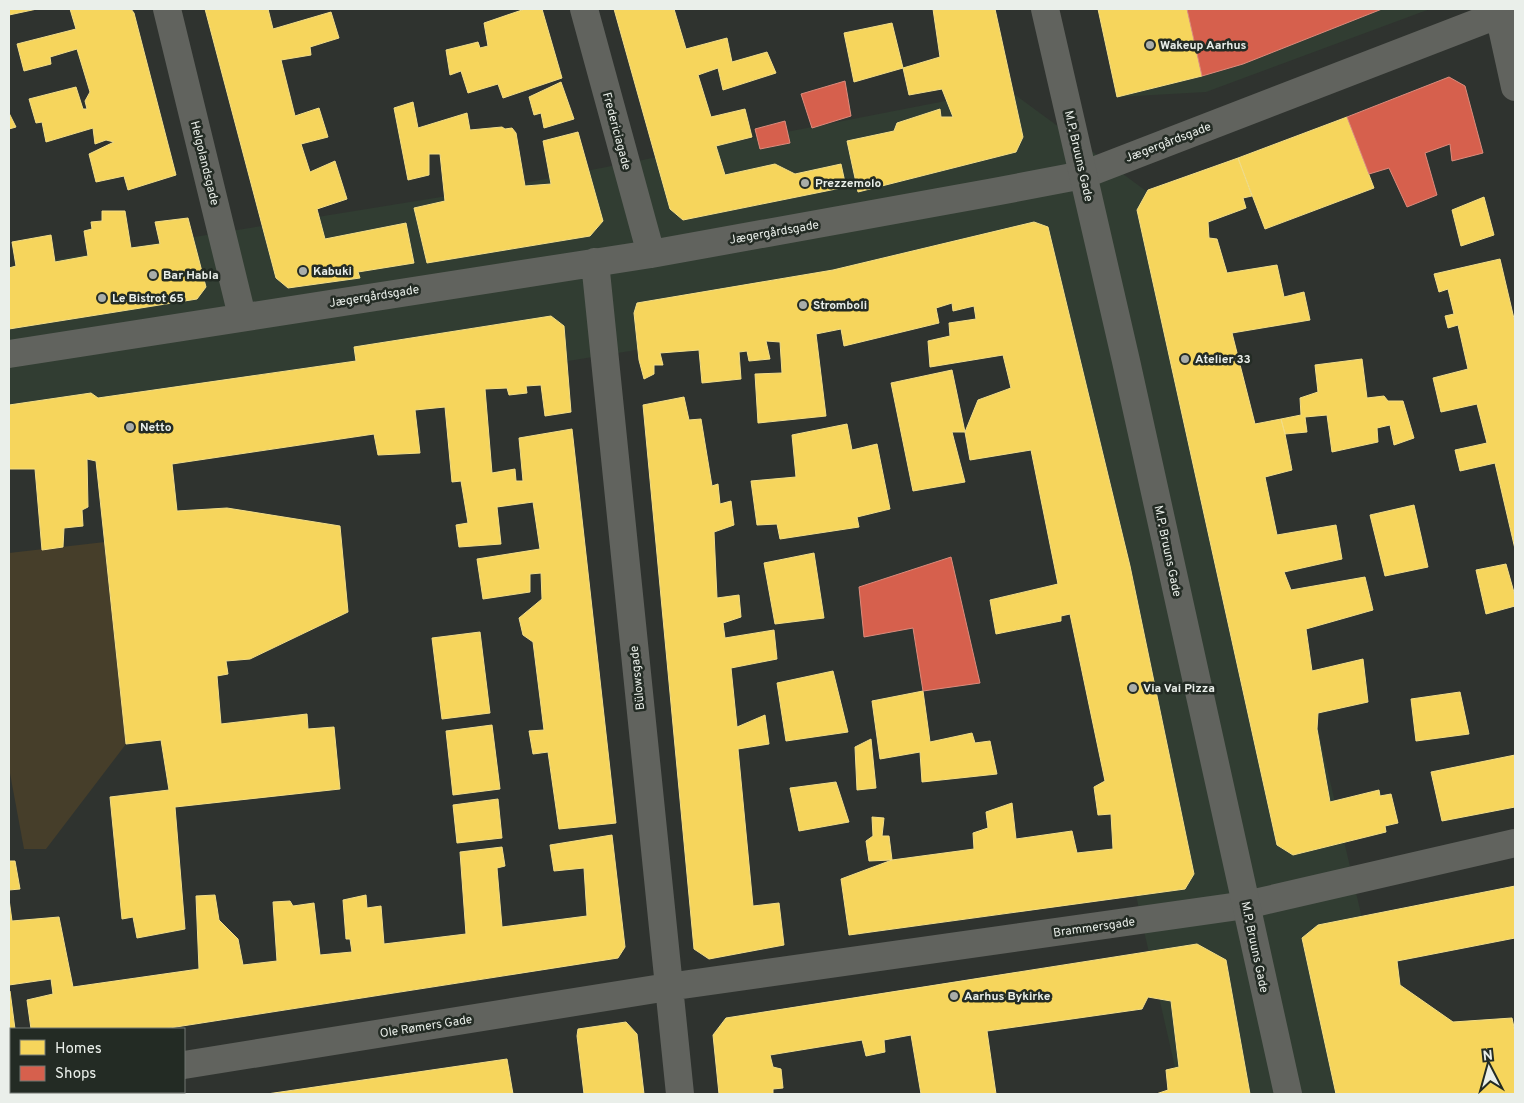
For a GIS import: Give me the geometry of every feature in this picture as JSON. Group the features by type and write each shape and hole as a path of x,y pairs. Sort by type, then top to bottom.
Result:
{"street":[{"name":"Helgolandsgade","path":"167,9 242,316"},
{"name":"Fredericiagade","path":"584,9 651,254"},
{"name":"M.P. Bruuns Gade","path":"1045,9 1288,1094"},
{"name":"Jægergårdsgade","path":"9,354 242,316 651,254 1083,175 1506,11"},
{"path":"1506,11 1515,87"},
{"name":"Bülowsgade","path":"595,262 680,1094"},
{"name":"Brammersgade","path":"668,987 1246,905 1515,844"},
{"name":"Ole Rømers Gade","path":"185,1065 668,987"}],"shaded area":[{"path":"1098,9 1430,9 1206,92 1117,97"},
{"path":"1007,89 1202,232 1403,1094 1181,1094 996,278 630,351 9,451 9,267 509,186"},
{"path":"105,542 126,744 46,849 24,849 9,768 9,553"}],"building: Homes":[{"path":"9,9 37,9 9,15"},
{"path":"70,9 131,9 134,13 176,175 128,190 124,176 96,182 89,154 114,142 106,140 95,144 93,128 46,142 42,122 36,123 29,99 76,87 83,109 87,109 85,101 90,92 77,49 50,57 51,64 24,71 17,44 76,29"},
{"path":"205,9 268,9 273,29 331,12 339,38 310,47 311,55 281,60 295,116 319,108 328,137 301,144 310,172 335,161 347,199 317,209 325,239 406,223 414,263 358,272 360,278 288,288 276,278"},
{"path":"525,9 542,9 562,78 503,98 498,84 468,93 461,71 450,75 446,50 478,42 480,48 488,46 484,23"},
{"path":"614,9 674,9 686,49 727,38 732,62 767,52 776,73 723,90 718,68 698,75 711,117 745,109 752,137 716,146 725,175 775,164 795,174 841,164 846,187 683,220 670,209"},
{"path":"933,9 995,9 1023,137 1016,152 858,192 847,141 894,131 897,123 940,109 941,117 953,117 942,89 909,95 903,68 940,57"},
{"name":"Wakeup Aarhus","path":"1098,9 1187,9 1202,76 1117,97"},
{"path":"892,23 903,68 854,82 844,33"},
{"path":"561,82 574,119 544,128 541,113 534,115 529,97"},
{"path":"413,102 418,128 467,113 470,130 512,128 516,133 525,186 551,184 543,141 578,132 603,221 590,236 427,263 414,208 445,201 440,154 429,154 429,175 408,180 394,108"},
{"path":"9,113 16,127 9,129"},
{"path":"1347,117 1374,188 1265,229 1238,158"},
{"path":"1238,158 1252,196 1243,198 1246,208 1208,222 1209,238 1217,239 1227,273 1277,265 1284,297 1304,292 1310,320 1232,333 1255,424 1281,419 1285,434 1292,470 1265,477 1277,535 1336,525 1342,559 1284,572 1291,590 1365,577 1373,610 1306,629 1312,671 1363,659 1368,702 1318,713 1317,729 1330,802 1379,790 1380,796 1391,794 1398,823 1385,826 1386,832 1293,855 1277,845 1137,210 1148,190"},
{"path":"1484,197 1494,235 1461,246 1452,210"},
{"path":"102,211 125,211 131,248 160,244 155,222 188,218 206,287 197,299 9,329 9,268 16,266 12,242 51,235 55,262 88,256 84,231 92,229 91,222 102,221"},
{"path":"1034,222 1048,227 1130,566 1194,874 1185,889 849,935 841,879 892,860 974,849 973,833 988,828 986,812 1012,803 1016,839 1072,831 1077,853 1113,849 1111,814 1098,815 1094,787 1105,781 1070,614 1061,616 1061,621 996,634 990,600 1058,584 1031,450 970,460 965,432 978,400 1011,388 1003,355 930,367 928,341 950,336 949,323 976,319 974,306 953,311 952,303 936,308 939,323 844,346 841,329 816,334 826,416 758,423 755,374 782,373 780,342 766,341 770,359 749,361 747,351 739,352 741,379 702,383 699,350 660,353 663,365 654,365 654,374 644,379 639,360 634,313 637,303 833,270"},
{"path":"1500,259 1515,323 1515,549 1495,463 1460,471 1455,450 1487,443 1477,404 1441,412 1433,378 1468,369 1458,325 1448,328 1445,316 1454,314 1448,289 1439,292 1434,274"},
{"path":"551,316 564,326 571,412 545,416 541,385 526,386 527,393 509,395 507,388 485,389 492,473 515,469 516,481 523,481 519,438 572,429 616,823 559,829 548,752 533,754 529,731 544,730 533,642 523,635 519,618 542,599 541,573 530,574 530,592 483,599 477,559 540,549 533,502 497,507 501,544 459,547 456,525 468,523 461,481 452,482 445,407 415,410 420,453 378,455 374,434 172,464 177,511 227,508 340,526 348,612 250,659 226,661 228,674 217,676 221,724 307,714 308,729 334,727 340,789 175,807 185,929 137,938 133,917 122,919 110,797 169,790 161,740 126,744 96,461 87,459 88,507 82,510 83,526 64,528 63,547 42,550 35,469 9,469 9,405 91,393 98,398 356,361 354,347"},
{"path":"1362,359 1367,398 1384,396 1388,401 1403,401 1414,438 1394,445 1390,425 1377,428 1378,442 1332,452 1327,415 1305,417 1307,432 1285,434 1281,419 1301,415 1300,398 1318,392 1315,365"},
{"path":"952,370 965,432 952,432 965,482 913,491 891,383"},
{"path":"684,397 689,420 701,419 712,486 718,484 720,504 731,501 734,525 714,532 717,598 739,595 741,617 723,623 725,638 774,630 777,659 731,668 737,727 765,715 769,744 738,749 753,906 779,903 784,945 709,959 694,949 643,405"},
{"path":"847,424 852,450 877,444 890,509 857,517 859,527 780,539 777,524 757,525 751,481 796,477 792,435"},
{"path":"1414,505 1428,567 1385,576 1370,515"},
{"path":"814,553 824,618 775,624 764,563"},
{"path":"1506,564 1515,596 1515,606 1486,614 1476,570"},
{"path":"480,632 490,713 442,719 432,638"},
{"path":"833,671 848,732 786,741 777,683"},
{"path":"923,691 930,742 972,733 975,743 990,741 997,774 922,782 920,752 880,759 872,701"},
{"path":"1460,692 1469,734 1416,741 1411,699"},
{"path":"492,725 500,789 453,795 446,731"},
{"path":"871,739 876,788 857,790 855,747"},
{"path":"1515,755 1515,807 1442,821 1431,772"},
{"path":"836,782 849,822 799,831 790,788"},
{"path":"498,799 502,838 457,843 453,805"},
{"path":"872,817 884,818 882,836 889,836 892,860 869,861 866,841 873,836"},
{"path":"612,835 625,947 618,958 169,1028 31,1028 27,1000 53,994 51,979 9,985 9,899 12,921 59,917 73,987 199,969 196,896 215,895 219,920 238,939 243,965 277,961 273,902 290,901 293,906 314,903 320,955 352,952 350,939 346,939 343,900 366,895 367,908 381,906 384,944 466,934 460,852 502,847 505,866 497,868 502,927 587,916 584,868 554,871 550,845"},
{"path":"9,861 15,861 20,889 9,890"},
{"path":"1515,886 1515,938 1397,961 1400,985 1453,1022 1512,1018 1515,1032 1515,1094 1336,1094 1302,938 1318,925"},
{"path":"1197,944 1226,960 1250,1094 1156,1094 1168,1090 1166,1070 1179,1067 1171,1001 1148,997 1142,1009 987,1031 996,1094 921,1094 911,1035 884,1040 885,1052 866,1056 862,1040 770,1055 773,1067 781,1069 783,1088 773,1089 773,1094 719,1094 713,1035 726,1018"},
{"path":"9,992 15,1028 10,1028 10,1067 9,1067"},
{"path":"626,1022 637,1034 644,1094 584,1094 577,1036 578,1029"},
{"path":"507,1059 513,1094 267,1094"}],"building: Shops":[{"path":"1187,9 1382,9 1243,64 1202,76"},
{"path":"1449,77 1465,86 1483,153 1452,161 1450,144 1425,153 1437,195 1407,207 1389,168 1369,174 1347,117"},
{"path":"845,81 851,116 812,128 801,94"},
{"path":"785,121 790,143 760,149 755,129"},
{"path":"951,557 980,683 923,691 913,628 864,637 859,587"}],"place":[{"name":"Wakeup Aarhus","path":"1150,45"},
{"name":"Prezzemolo","path":"805,183"},
{"name":"Kabuki","path":"303,271"},
{"name":"Bar Habla","path":"153,275"},
{"name":"Le Bistrot 65","path":"102,298"},
{"name":"Stromboli","path":"803,305"},
{"name":"Atelier 33","path":"1185,359"},
{"name":"Netto","path":"130,427"},
{"name":"Via Vai Pizza","path":"1133,688"},
{"name":"Aarhus Bykirke","path":"954,996"}]}
